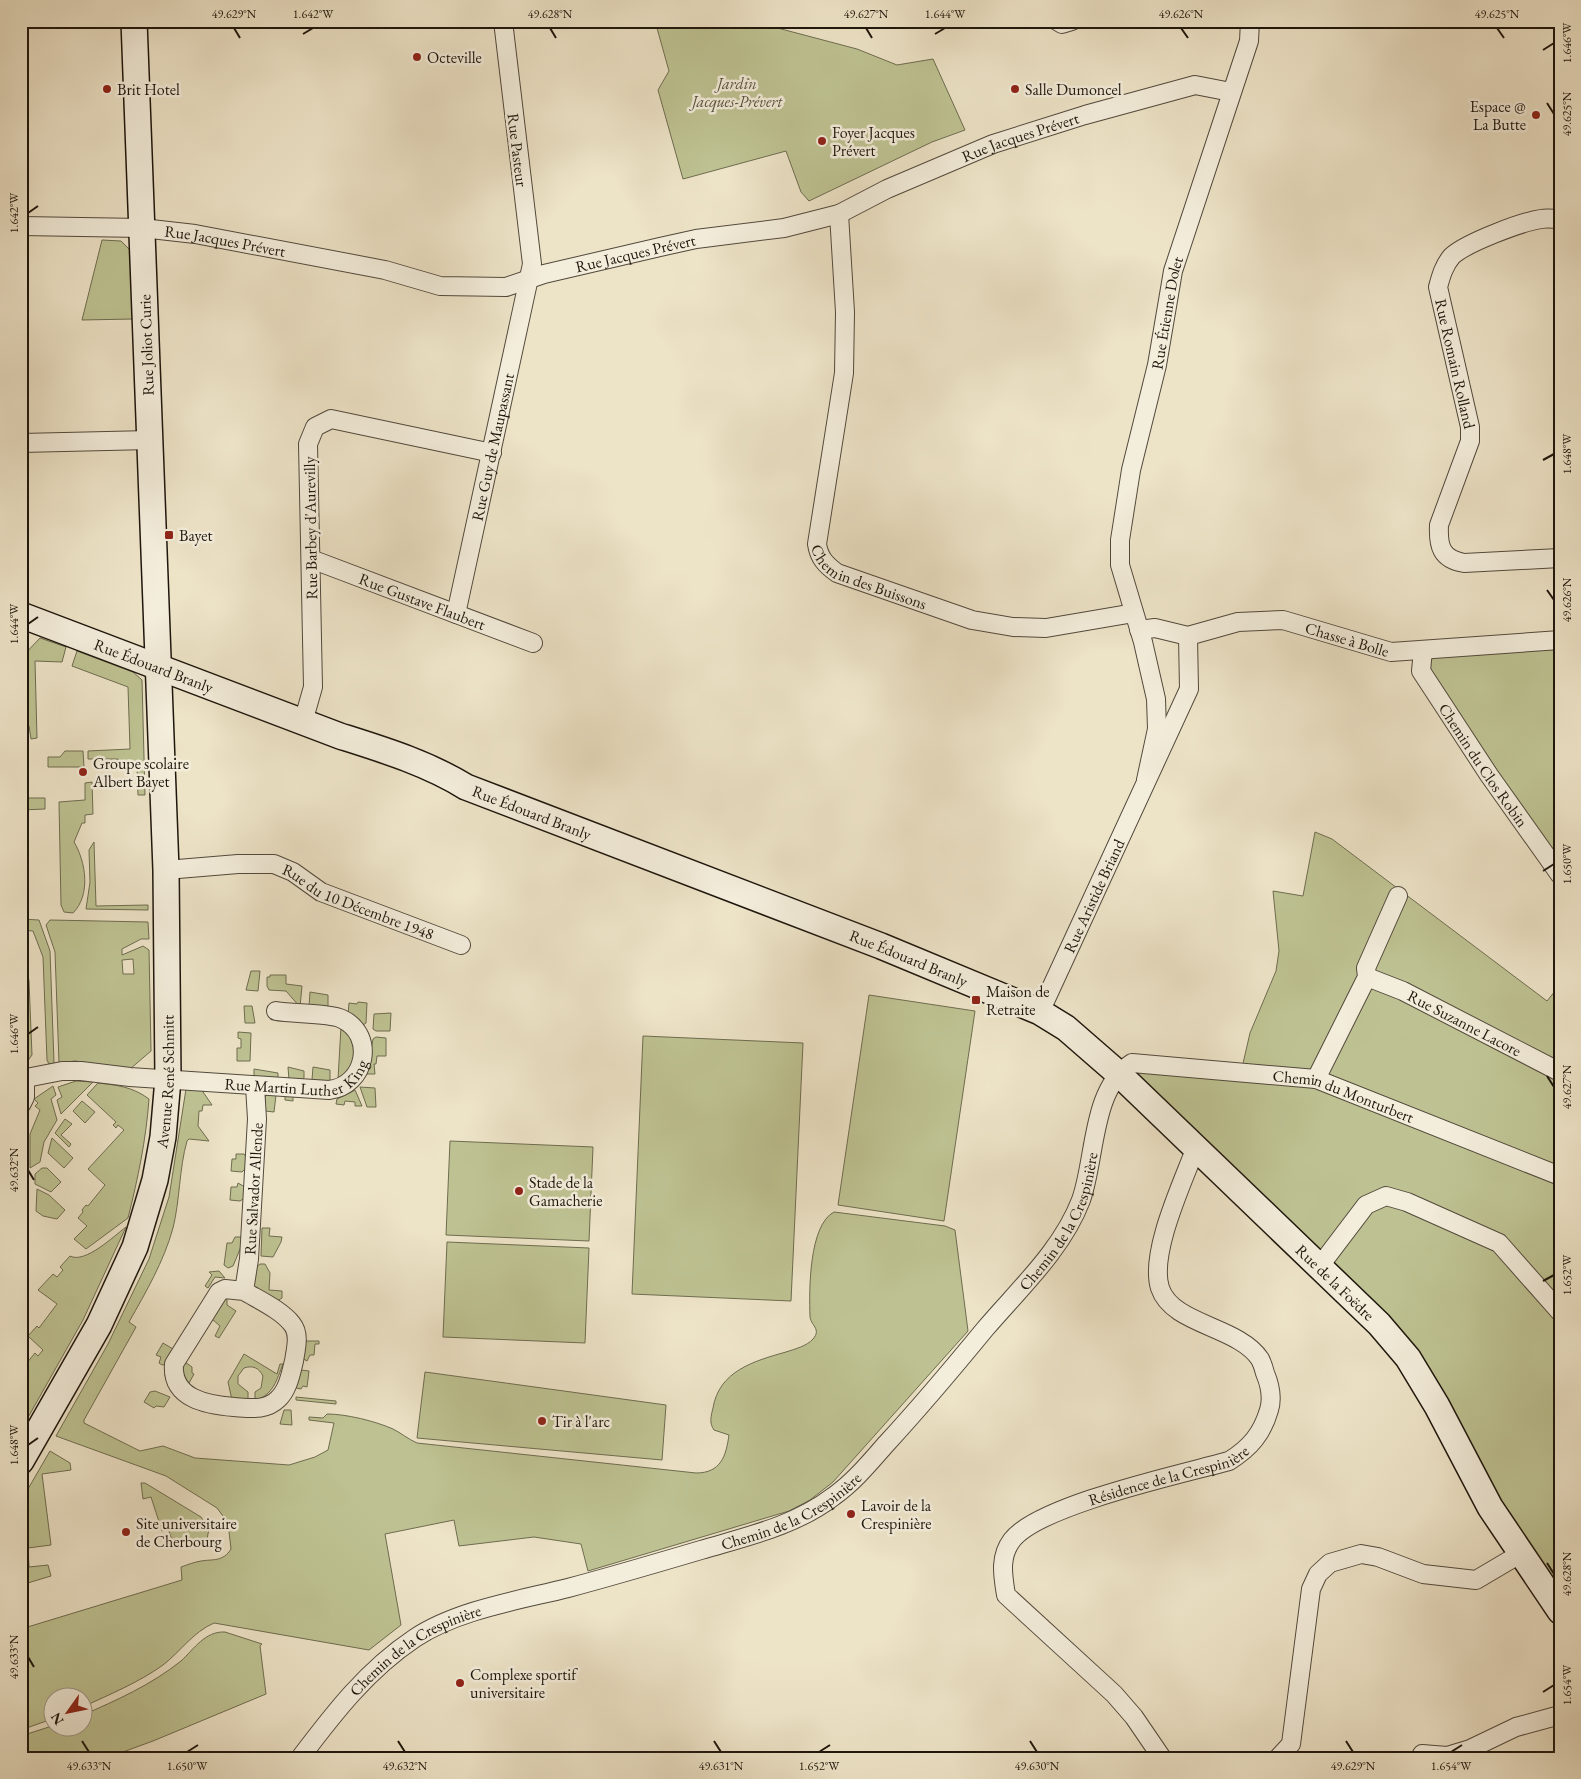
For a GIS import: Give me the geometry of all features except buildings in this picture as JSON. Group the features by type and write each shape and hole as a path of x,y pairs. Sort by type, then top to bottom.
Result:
{"street":[{"name":"Rue Joliot Curie","path":"134,21 158,668"},
{"name":"Rue Pasteur","path":"503,21 532,264 529,279"},
{"path":"1057,21 1062,24 1072,21"},
{"name":"Rue Étienne Dolet","path":"1134,613 1120,565 1120,540 1131,470 1156,365 1173,271 1215,148 1230,92 1249,41 1250,21"},
{"name":"Rue Jacques Prévert","path":"21,226 142,228 195,234 385,270 440,286 506,287 529,279 678,243 784,228 838,214 887,189 993,144 1086,115 1195,85 1230,92"},
{"name":"Chemin des Buissons","path":"838,214 846,312 844,373 817,544 819,553 826,565 837,573 972,620 1013,627 1046,628 1134,613"},
{"name":"Rue Romain Rolland","path":"1560,219 1542,218 1530,221 1467,245 1452,257 1443,270 1438,287 1470,427 1470,441 1439,525 1439,537 1443,552 1452,561 1464,562 1560,558"},
{"name":"Rue Guy de Maupassant","path":"456,614 529,279"},
{"name":"Rue Barbey d'Aurevilly","path":"303,722 313,687 308,444 315,428 331,419 492,454"},
{"path":"21,443 150,440"},
{"name":"Rue Gustave Flaubert","path":"311,559 532,643"},
{"name":"Rue Aristide Briand","path":"1134,613 1156,699 1157,729 1146,780"},
{"name":"Rue Édouard Branly","path":"21,615 158,668 437,770 466,787 881,946 1040,1012"},
{"name":"Chasse à Bolle","path":"1139,630 1155,628 1188,636 1238,622 1283,620 1391,652 1560,640"},
{"name":"Rue Aristide Briand","path":"1040,1012 1189,689 1188,636"},
{"name":"Chemin du Clos Robin","path":"1423,650 1421,671 1489,775 1560,875"},
{"name":"Avenue René Schmitt","path":"21,1460 99,1325 135,1247 155,1180 163,1137 168,1079 166,870 158,668"},
{"name":"Rue du 10 Décembre 1948","path":"166,870 238,864 274,864 293,872 321,892 461,945"},
{"path":"1316,1079 1367,977 1366,968 1398,896"},
{"name":"Rue Suzanne Lacore","path":"1367,977 1403,991 1560,1072"},
{"name":"Rue Martin Luther King","path":"23,1079 71,1070 255,1086 335,1089 350,1082 361,1067 362,1043 353,1027 339,1017 276,1011"},
{"name":"Rue de la Foëdre","path":"1040,1012 1066,1028 1120,1074 1379,1324 1408,1358 1437,1406 1490,1507 1560,1611"},
{"name":"Chemin du Monturbert","path":"1120,1074 1132,1063 1316,1079 1560,1176"},
{"name":"Chemin de la Crespinière","path":"300,1758 336,1709 358,1685 415,1638 435,1626 501,1605 646,1567 773,1529 798,1519 836,1496 863,1470 940,1384 1003,1311 1060,1239 1081,1199 1102,1108 1110,1086 1120,1074"},
{"path":"21,1105 25,1097 23,1079"},
{"name":"Rue Salvador Allende","path":"244,1291 249,1252 257,1119 255,1086"},
{"name":"Résidence de la Crespinière","path":"1162,1758 1134,1717 1114,1694 1006,1595 1002,1573 1003,1557 1011,1541 1023,1530 1058,1512 1114,1493 1229,1462 1244,1452 1258,1438 1266,1423 1272,1402 1269,1382 1260,1359 1229,1334 1173,1307 1160,1289 1157,1270 1160,1251 1196,1147"},
{"path":"1319,1267 1366,1205 1386,1196 1407,1202 1500,1243 1560,1312"},
{"path":"225,1289 244,1291 287,1318 296,1330 295,1355 285,1389 274,1402 260,1408 216,1406 194,1399 185,1393 177,1382 174,1364 219,1292 225,1289"},
{"path":"1278,1758 1291,1744 1311,1589 1318,1574 1330,1563 1361,1554 1378,1557 1423,1574 1476,1580 1520,1554"},
{"path":"1422,1754 1447,1756 1470,1749 1516,1727 1560,1715"}],"green space":[{"name":"Jardin Jacques-Prévert","path":"655,21 751,21 857,49 897,65 933,59 965,130 932,142 809,201 801,192 786,151 683,179 658,90 669,71"},
{"path":"102,240 121,241 131,251 133,319 82,320"},
{"path":"40,638 66,647 62,662 35,661 37,738 31,739 29,726 21,713 21,658"},
{"path":"1560,640 1560,875 1421,671 1423,650"},
{"path":"77,651 133,672 142,680 145,795 138,795 137,767 118,768 118,759 88,759 88,751 130,749 128,687 72,666"},
{"path":"65,751 83,751 84,767 48,767 48,757 60,757"},
{"path":"92,782 93,814 85,815 85,823 82,823 74,842 84,869 84,888 79,906 73,913 64,912 61,905 59,802 85,800 85,783"},
{"path":"21,798 45,798 45,809 21,810"},
{"path":"1315,832 1332,839 1547,1001 1560,985 1560,1610 1437,1406 1128,1065 1241,1072 1250,1033 1276,971 1279,951 1273,891 1303,896"},
{"path":"94,842 96,906 148,905 148,910 86,909 90,882 89,850"},
{"path":"21,919 39,920 50,951 54,1063 49,1064 47,1060 43,957 33,931 21,930"},
{"path":"50,920 148,922 149,939 141,939 122,949 122,955 143,946 149,950 151,1051 130,1069 75,1061 59,1063 55,952 46,925","holes":["133,959 134,974 123,974 122,960"]},
{"path":"21,964 27,969 29,981 32,1055 24,1066 21,1066 21,1038 27,1032 28,988 21,987"},
{"path":"251,971 260,971 258,991 246,990"},
{"path":"270,975 286,975 286,984 302,986 300,1007 286,991 269,990 267,977 270,977"},
{"path":"310,992 328,995 328,1009 309,1007"},
{"path":"869,995 975,1011 944,1221 838,1205"},
{"path":"358,1002 367,1003 366,1023 363,1025 348,1015 349,1003 357,1004"},
{"path":"244,1006 252,1006 255,1023 245,1023"},
{"path":"391,1013 390,1031 376,1031 373,1029 374,1014"},
{"path":"341,1027 353,1038 355,1051 354,1058 344,1079 338,1079"},
{"path":"238,1032 251,1033 250,1061 237,1061 237,1048 241,1048 241,1039 238,1038"},
{"path":"643,1036 803,1043 791,1301 632,1294"},
{"path":"376,1037 386,1038 386,1056 377,1056 376,1064 374,1064 375,1074 367,1074 373,1039"},
{"path":"288,1067 304,1071 304,1078 301,1081 289,1080"},
{"path":"313,1067 330,1070 330,1081 328,1083 312,1080"},
{"path":"254,1069 278,1073 278,1078 254,1077"},
{"path":"76,1081 93,1082 61,1114 57,1100 62,1097 58,1087"},
{"path":"98,1083 131,1089 149,1099 141,1159 128,1218 86,1249 74,1239 87,1226 78,1218 86,1205 88,1206 105,1185 88,1169 124,1130 118,1125 116,1128 113,1125 116,1122 87,1095"},
{"path":"53,1086 56,1095 51,1099 57,1120 44,1142 40,1162 30,1168 30,1134 40,1110 35,1106 38,1103 34,1099"},
{"path":"360,1087 375,1088 376,1107 367,1107"},
{"path":"186,1089 201,1089 212,1105 203,1105 202,1111 199,1111 198,1126 209,1141 189,1139 187,1141 182,1162 173,1228 165,1252 129,1322 136,1327 84,1420 84,1423 140,1451 163,1446 195,1458 289,1465 315,1457 328,1450 334,1423 309,1420 309,1417 323,1418 327,1414 335,1414 378,1423 393,1429 417,1443 696,1473 711,1470 721,1462 729,1435 714,1430 711,1422 717,1395 722,1385 730,1376 750,1364 793,1350 804,1345 815,1336 816,1330 810,1319 812,1259 820,1230 826,1219 834,1212 945,1226 955,1230 968,1331 833,1482 810,1500 789,1511 588,1571 581,1544 534,1537 459,1546 454,1520 385,1534 401,1625 369,1650 214,1623 187,1642 163,1665 124,1688 92,1703 92,1686 42,1686 42,1723 21,1730 21,1629 182,1580 181,1567 198,1561 221,1558 231,1549 228,1523 217,1508 166,1476 56,1436 108,1344 149,1259 169,1197"},
{"path":"355,1090 362,1106 355,1106 355,1102 345,1101 344,1105 336,1104 337,1099"},
{"path":"269,1093 293,1095 293,1101 285,1100 285,1096 276,1095 274,1112 265,1111 265,1097"},
{"path":"82,1101 95,1112 85,1123 73,1111"},
{"path":"65,1119 72,1124 61,1135 71,1144 69,1147 55,1133"},
{"path":"52,1138 73,1158 64,1168 48,1153"},
{"name":"Stade de la Gamacherie","path":"450,1141 593,1147 589,1241 446,1235"},
{"path":"236,1154 244,1154 247,1158 246,1168 242,1172 231,1171 232,1159 236,1159"},
{"path":"42,1168 47,1168 61,1182 51,1192 35,1184 35,1174"},
{"path":"238,1183 245,1187 245,1198 240,1201 230,1200 231,1187 237,1187"},
{"path":"37,1189 49,1195 65,1210 57,1219 43,1216 36,1211"},
{"path":"126,1227 83,1320 26,1421 21,1420 21,1370 35,1353 38,1356 43,1350 28,1336 37,1326 39,1328 57,1304 38,1290 53,1274 57,1277 63,1270 60,1267 70,1256 83,1256 91,1253"},
{"path":"262,1228 270,1228 269,1236 282,1237 273,1257 261,1256"},
{"path":"235,1237 241,1237 243,1242 233,1266 228,1268 224,1265 227,1243 232,1243"},
{"path":"447,1242 589,1248 585,1343 443,1337"},
{"path":"260,1264 265,1264 270,1273 269,1290 282,1291 282,1298 274,1303 254,1291 255,1268"},
{"path":"219,1271 225,1278 215,1277 208,1288 205,1286 212,1275 209,1272"},
{"path":"224,1298 227,1298 227,1305 236,1311 219,1338 215,1336 220,1326 212,1319"},
{"path":"319,1341 319,1344 315,1344 314,1355 310,1355 307,1361 300,1357 303,1343"},
{"path":"163,1343 173,1349 168,1364 162,1365 159,1363 161,1357 156,1355"},
{"path":"244,1354 277,1374 280,1364 283,1364 270,1391 255,1400 255,1392 261,1388 263,1376 255,1368 244,1368 238,1376 238,1384 248,1392 248,1399 232,1400 228,1382"},
{"path":"182,1360 192,1367 192,1373 194,1374 188,1385 179,1365"},
{"path":"301,1370 309,1371 307,1387 303,1386 301,1389 296,1388 293,1384 296,1374"},
{"name":"Tir à l'arc","path":"425,1372 666,1405 662,1460 417,1438"},
{"path":"155,1391 170,1397 164,1407 156,1406 154,1408 144,1402 150,1392"},
{"path":"296,1397 336,1401 336,1404 296,1400"},
{"path":"284,1410 291,1410 292,1425 280,1424"},
{"path":"50,1451 70,1463 71,1470 42,1474 51,1545 28,1548 29,1567 48,1565 51,1576 21,1585 21,1501"},
{"path":"141,1483 145,1483 201,1517 209,1529 207,1539 192,1545 189,1537 173,1542 168,1529 162,1531 151,1497 143,1499"},
{"path":"218,1632 225,1632 262,1644 260,1646 266,1694 153,1741 109,1757 21,1758 21,1736 42,1729 42,1736 92,1736 92,1711 146,1685 170,1670 195,1646"}],"place":[{"name":"Octeville","path":"417,57"},
{"name":"Brit Hotel","path":"107,89"},
{"name":"Salle Dumoncel","path":"1015,89"},
{"name":"Espace @ La Butte","path":"1536,115"},
{"name":"Foyer Jacques Prévert","path":"822,141"},
{"name":"Bayet","path":"169,535"},
{"name":"Groupe scolaire Albert Bayet","path":"83,772"},
{"name":"Maison de Retraite","path":"976,1000"},
{"name":"Stade de la Gamacherie","path":"519,1191"},
{"name":"Tir à l'arc","path":"542,1421"},
{"name":"Lavoir de la Crespinière","path":"851,1514"},
{"name":"Site universitaire de Cherbourg","path":"126,1532"},
{"name":"Complexe sportif universitaire","path":"460,1683"}]}
